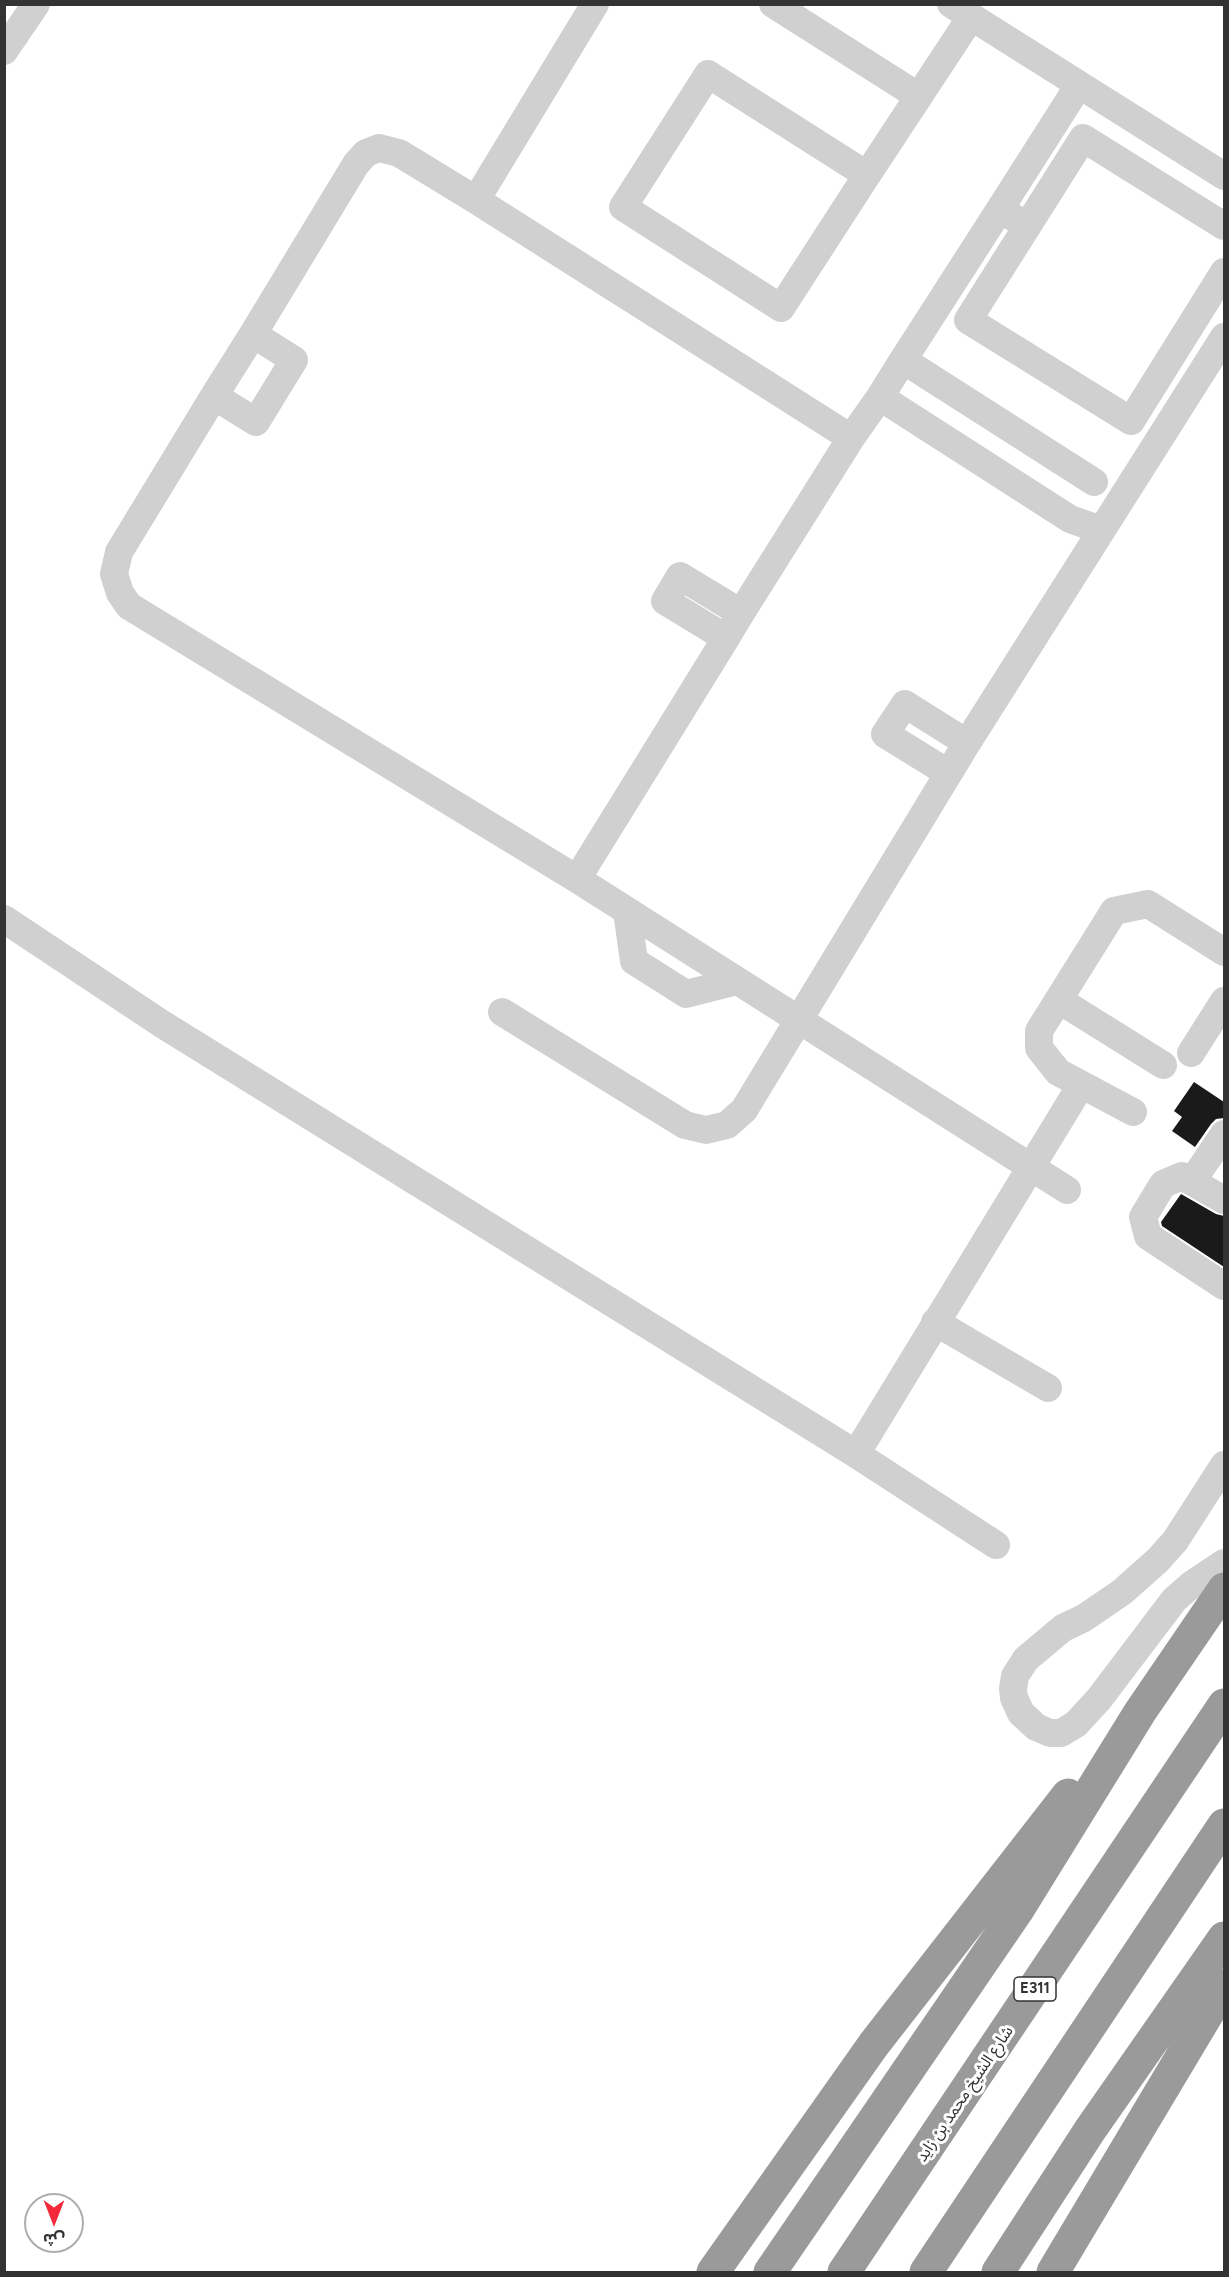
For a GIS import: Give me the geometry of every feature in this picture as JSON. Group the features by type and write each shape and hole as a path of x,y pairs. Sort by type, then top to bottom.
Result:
{"highway":[{"path":"771,2270 1017,1911 1140,1713 1224,1589"},
{"name":"شارع الشيخ محمد بن زايد","path":"844,2272 1224,1705"},
{"path":"713,2272 874,2044 1025,1848 1101,1756 1140,1713"},
{"path":"926,2272 1224,1825"},
{"path":"998,2272 1090,2130 1224,1938"},
{"path":"1053,2272 1224,1986"}],"street":[{"path":"4,51 36,4"},
{"path":"476,200 596,4"},
{"path":"773,4 918,96"},
{"path":"867,175 708,74 622,207 782,308 918,96 961,11 1224,176"},
{"path":"577,879 851,438 880,397 1079,85"},
{"path":"1224,226 1083,138 968,320 1131,421 1224,273"},
{"path":"851,438 476,200 399,153 379,148 366,153 356,164 119,552 114,574 120,593 129,606 577,879 1067,1190"},
{"path":"1000,209 1027,226"},
{"path":"214,396 256,422 294,360 253,334"},
{"path":"1184,337 1204,348 1223,344"},
{"path":"502,1012 685,1125 706,1130 727,1125 744,1110 948,773 1101,530 1223,344"},
{"path":"903,360 1094,482 1126,492"},
{"path":"909,415 933,380"},
{"path":"880,397 1070,519 1101,530"},
{"path":"1070,519 1094,482"},
{"path":"726,638 665,601 680,576 741,613"},
{"path":"948,773 885,734 905,704 967,743"},
{"path":"1133,1112 1058,1072 1039,1048 1039,1031 1114,911 1148,904 1224,952"},
{"path":"627,911 634,961 643,967 686,994 737,981"},
{"path":"4,919 162,1024 856,1454 996,1545"},
{"path":"1059,1000 1163,1065"},
{"path":"1191,1053 1224,1001"},
{"path":"856,1454 1081,1085"},
{"path":"1193,1180 1224,1134"},
{"path":"1224,1200 1193,1180 1182,1176 1163,1184 1143,1217 1148,1236 1224,1286"},
{"path":"935,1322 1048,1388"},
{"path":"1224,1465 1175,1541 1158,1560 1122,1592 1084,1618 1063,1628 1026,1659 1015,1676 1013,1689 1014,1698 1021,1713 1036,1727 1050,1733 1061,1733 1076,1724 1099,1699 1174,1600 1191,1585 1224,1563"}],"building":[{"path":"1194,1082 1224,1102 1224,1118 1216,1119 1211,1124 1195,1147 1172,1131 1182,1117 1174,1111"},
{"path":"1181,1194 1216,1214 1224,1216 1224,1267 1162,1226 1161,1222"}]}
